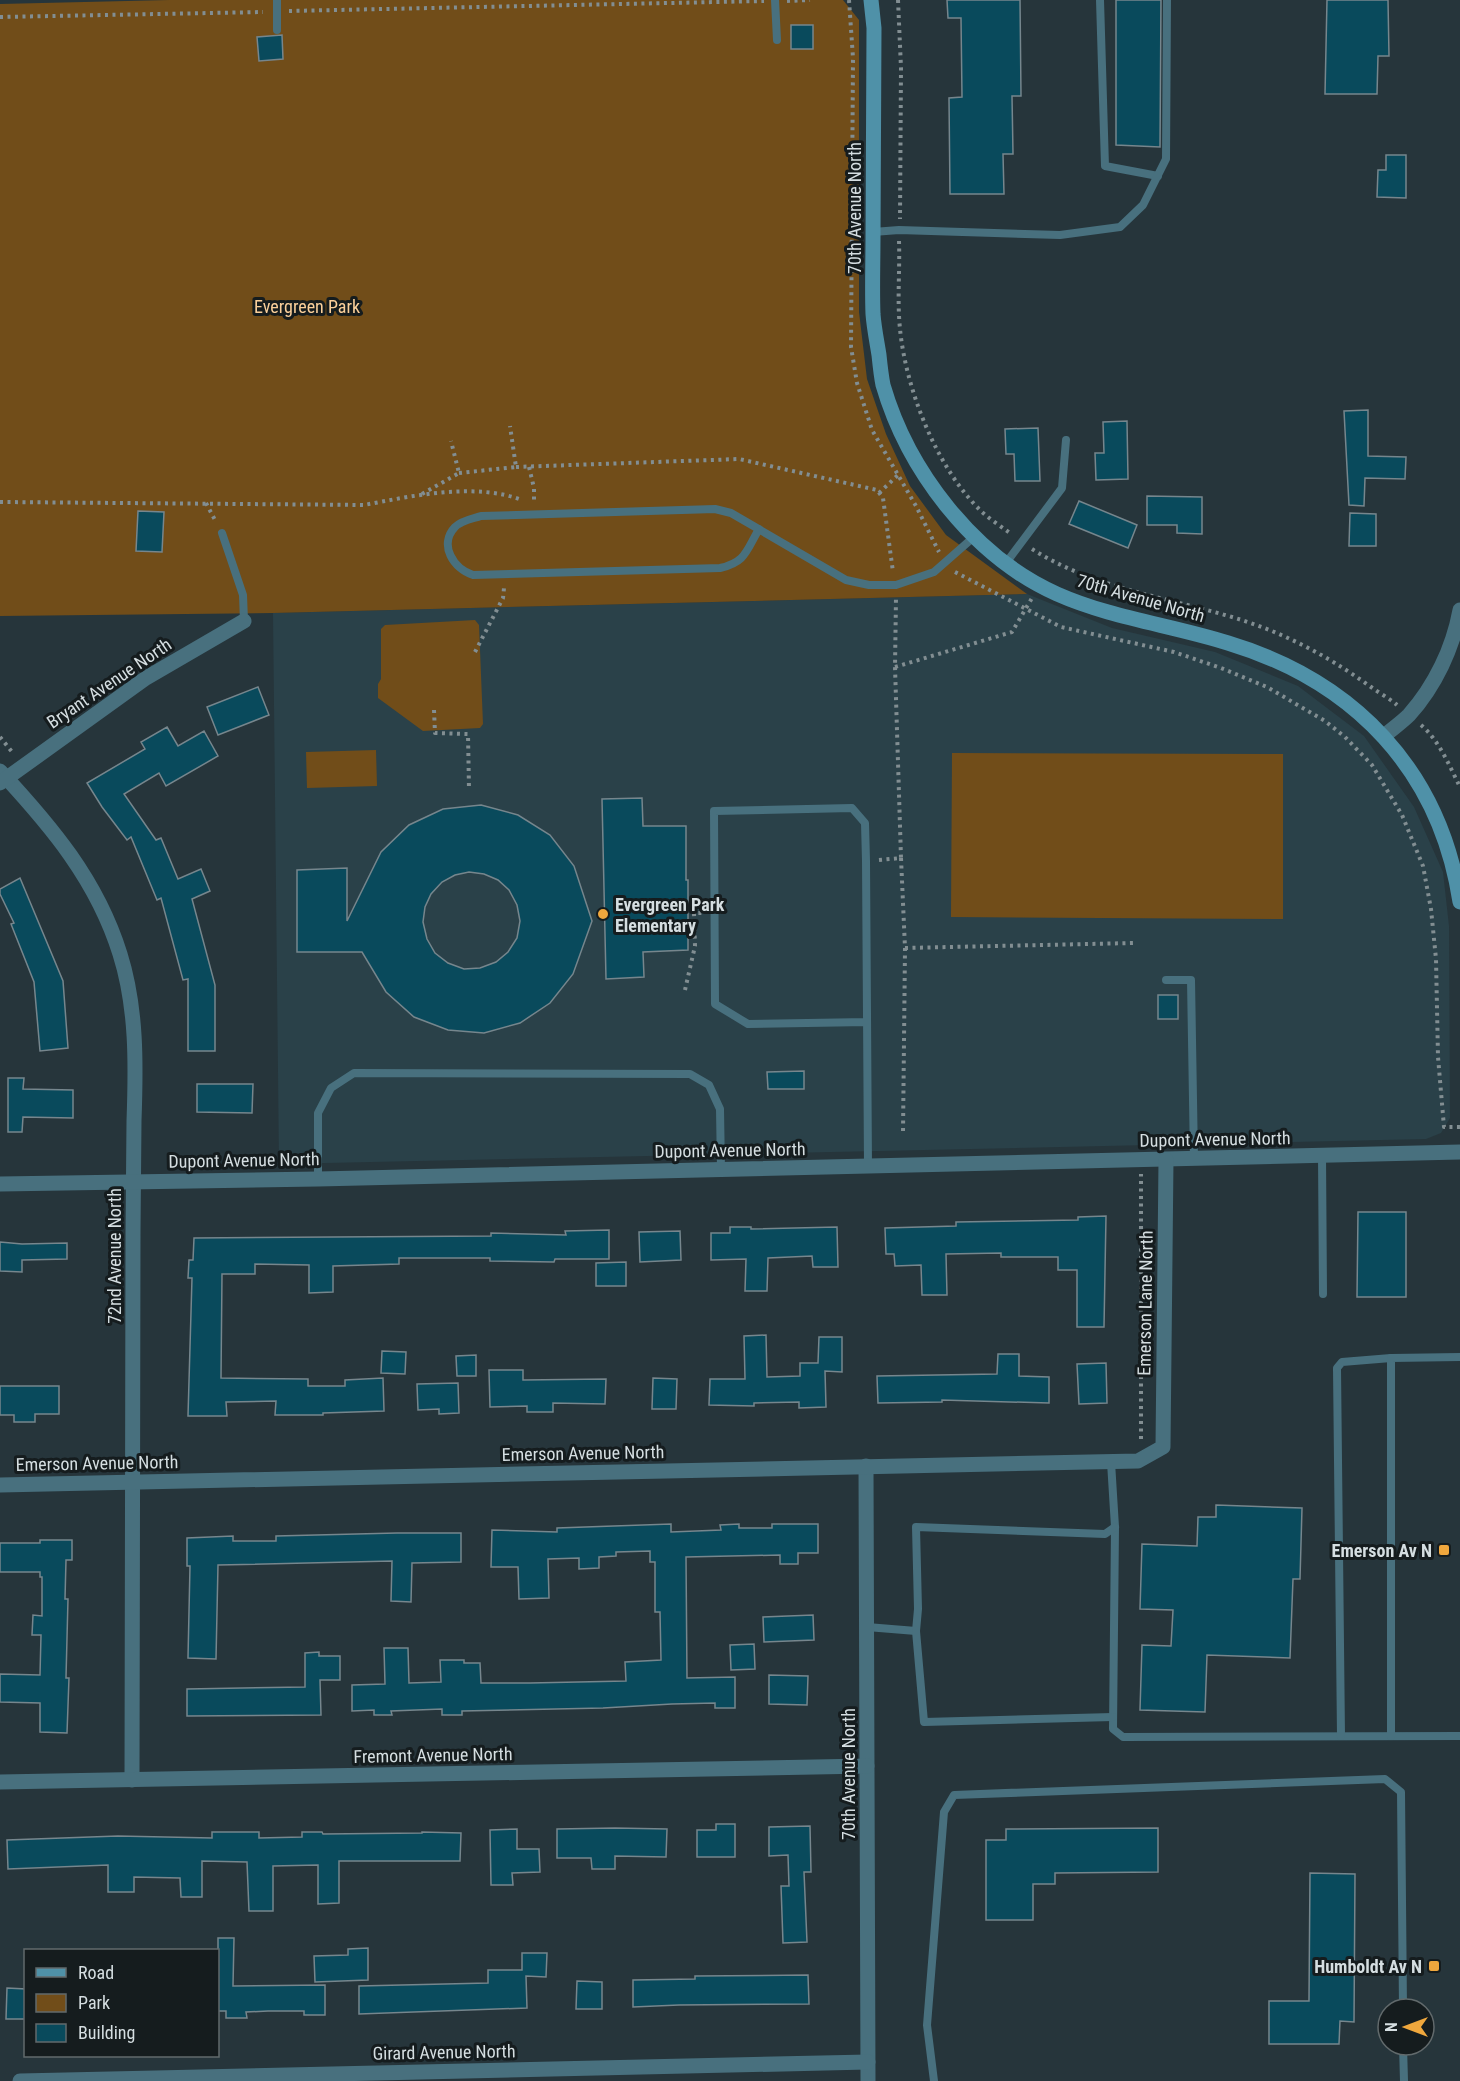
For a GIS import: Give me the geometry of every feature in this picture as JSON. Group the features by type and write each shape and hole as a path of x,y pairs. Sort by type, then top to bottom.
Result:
{"street":[{"name":"70th Avenue North","path":"871,0 874,28 873,315 883,383 899,430 919,470 945,506 975,536 1006,563 1054,593 1088,606 1263,654 1300,671 1347,701 1384,736 1419,781 1455,857 1460,902"},
{"path":"1384,736 1409,715 1442,665 1456,631 1460,610"},
{"name":"Bryant Avenue North","path":"2,777 146,678 244,621"},
{"name":"72nd Avenue North","path":"2,777 44,819 76,860 101,905 120,954 132,1006 136,1059 133,1181 132,1780"},
{"name":"Dupont Avenue North","path":"0,1184 318,1179 1460,1152"},
{"name":"Emerson Lane North","path":"1163,1448 1166,1160"},
{"name":"Emerson Avenue North","path":"0,1485 1111,1462 1138,1461 1163,1448"},
{"name":"70th Avenue North","path":"866,1466 868,2081"},
{"name":"Fremont Avenue North","path":"0,1782 867,1766"},
{"name":"Girard Avenue North","path":"20,2081 868,2062"}],"lane":[{"path":"277,0 277,30"},
{"path":"776,0 777,40"},
{"path":"1100,0 1105,166 1158,176"},
{"path":"873,232 899,230 1060,235 1120,227 1143,205 1166,159 1167,0"},
{"path":"1006,563 1062,488 1066,440"},
{"path":"759,529 743,558 735,564 720,568 473,574 462,571 454,563 449,551 448,540 454,528 465,520 481,516 715,509 731,513 759,529 846,580 869,585 896,585 934,572 975,536"},
{"path":"222,533 243,595 244,621"},
{"path":"867,1022 748,1024 715,1004 714,811 852,808 865,823 866,861 868,1166"},
{"path":"1166,980 1191,980 1194,1159"},
{"path":"318,1179 318,1113 331,1088 354,1073 690,1074 709,1085 720,1110 721,1170"},
{"path":"1322,1155 1323,1294"},
{"path":"1341,1736 1337,1368 1342,1362 1391,1358 1460,1357"},
{"path":"1391,1358 1391,1736"},
{"path":"1111,1462 1115,1527 1113,1729 1123,1737 1460,1736"},
{"path":"1113,1717 924,1722 916,1631 918,1608 916,1527 1105,1534 1115,1527"},
{"path":"867,1627 916,1631"},
{"path":"934,2081 927,2025 944,1812 954,1795 1385,1779 1401,1792 1403,1997"},
{"path":"1403,2057 1404,2081"}],"path":[{"path":"0,17 810,0"},
{"path":"510,426 516,467"},
{"path":"451,441 459,473"},
{"path":"421,494 459,473 516,467 739,459 877,490 883,498 896,585 895,667 905,948 903,1133"},
{"path":"529,467 534,488 534,515"},
{"path":"879,493 898,475"},
{"path":"0,502 364,505 421,494 476,492 505,493 523,501 534,515"},
{"path":"206,503 222,533"},
{"path":"475,652 503,598 506,574"},
{"path":"895,667 1012,633 1025,609 1061,627 1174,652 1221,668 1267,687 1325,721 1372,765 1402,815 1423,866 1431,909 1436,959 1438,1057 1444,1127 1460,1128"},
{"path":"434,710 435,733 468,734 469,789"},
{"path":"866,861 901,858"},
{"path":"685,990 695,946 694,914 714,913"},
{"path":"905,948 1133,943"},
{"path":"1138,1461 1141,1439 1141,1128"}],"shaded area":[{"path":"1027,594 1112,628 1215,652 1298,686 1364,736 1414,807 1443,872 1449,926 1450,1118 1441,1133 1426,1139 279,1164 273,613"}],"green space":[{"name":"Evergreen Park","path":"169,0 843,0 859,20 859,312 867,379 886,434 910,486 946,535 1027,594 273,613 0,616 0,4"},
{"path":"475,620 479,625 483,724 480,728 423,731 378,698 378,684 381,679 381,629 385,625"},
{"path":"376,750 377,786 307,788 306,752"},
{"path":"952,753 1283,754 1283,919 951,917"}],"building":[{"path":"947,0 1020,0 1021,96 1012,96 1013,154 1003,154 1004,194 950,194 949,98 962,97 961,18 948,18"},
{"path":"1116,0 1161,0 1160,147 1116,145"},
{"path":"1327,0 1388,0 1389,56 1378,56 1377,94 1325,94"},
{"path":"791,25 813,25 813,49 791,49"},
{"path":"282,35 283,59 259,61 257,37"},
{"path":"1386,155 1406,155 1406,198 1377,197 1378,170 1386,170"},
{"path":"1368,410 1368,456 1406,457 1405,479 1365,478 1364,506 1349,505 1344,411"},
{"path":"1127,421 1128,479 1096,480 1095,453 1104,453 1103,422"},
{"path":"1038,428 1040,481 1015,481 1014,454 1006,454 1005,429"},
{"path":"1147,496 1202,497 1202,534 1177,533 1177,525 1147,525"},
{"path":"1079,501 1137,525 1128,548 1069,524"},
{"path":"138,511 164,512 162,552 136,551"},
{"path":"1350,513 1376,514 1376,546 1349,546"},
{"path":"258,687 269,715 218,735 207,707"},
{"path":"167,727 178,746 204,731 218,756 166,786 159,773 124,794 156,840 161,838 178,879 201,869 210,891 192,899 215,985 215,1051 188,1051 188,979 183,980 161,898 157,900 131,837 127,840 87,783 145,749 141,742"},
{"path":"642,798 643,826 686,826 688,950 643,952 644,977 606,979 602,799"},
{"name":"Evergreen Park Elementary","path":"481,805 518,815 550,835 574,866 592,921 573,974 550,1003 520,1023 484,1033 448,1030 414,1017 386,992 362,952 297,952 297,870 347,868 347,921 381,852 409,825 443,809","holes":["469,872 484,874 498,880 509,890 517,905 520,921 517,938 508,952 496,962 480,968 464,969 448,963 435,953 427,939 423,922 425,907 431,894 442,882 455,875"]},
{"path":"20,878 63,981 68,1048 40,1051 34,982 11,924 14,923 0,894 0,889"},
{"path":"1158,995 1178,995 1178,1019 1158,1019"},
{"path":"804,1071 804,1089 768,1089 767,1072"},
{"path":"8,1078 24,1078 23,1089 73,1090 73,1118 23,1117 22,1132 8,1132"},
{"path":"197,1084 253,1084 252,1113 197,1112"},
{"path":"1358,1212 1406,1212 1406,1297 1357,1297"},
{"path":"1106,1216 1104,1327 1077,1327 1077,1270 1058,1270 1058,1257 1001,1257 1001,1253 946,1254 947,1295 922,1295 921,1265 895,1266 894,1254 886,1254 885,1228 956,1226 956,1222 1078,1220 1078,1217"},
{"path":"730,1227 751,1227 751,1229 837,1227 838,1267 813,1267 812,1256 768,1258 767,1291 745,1291 746,1259 711,1260 711,1233 730,1233"},
{"path":"609,1230 609,1259 555,1259 554,1262 490,1261 490,1258 399,1258 399,1264 333,1266 333,1292 309,1293 309,1265 255,1264 255,1274 222,1274 221,1378 308,1379 308,1386 345,1386 345,1380 383,1378 384,1411 275,1415 276,1401 226,1402 227,1416 188,1416 192,1278 188,1278 189,1260 193,1260 194,1238 491,1236 491,1233 566,1235 565,1231"},
{"path":"680,1231 681,1260 640,1262 639,1232"},
{"path":"0,1242 67,1243 67,1259 22,1260 22,1272 0,1271"},
{"path":"626,1262 626,1286 596,1286 596,1263"},
{"path":"766,1335 767,1377 800,1376 800,1363 818,1363 819,1337 842,1337 842,1372 825,1371 826,1407 799,1408 799,1402 754,1403 754,1406 709,1405 710,1379 745,1379 744,1336"},
{"path":"382,1351 406,1352 405,1374 381,1373"},
{"path":"998,1354 1019,1354 1019,1376 1049,1377 1049,1403 942,1400 942,1402 878,1403 877,1376 997,1374"},
{"path":"476,1355 476,1376 457,1376 456,1356"},
{"path":"1106,1363 1107,1403 1079,1404 1077,1364"},
{"path":"489,1370 523,1370 523,1380 606,1379 605,1404 553,1403 553,1412 527,1412 527,1406 490,1407"},
{"path":"653,1378 677,1379 676,1409 652,1409"},
{"path":"458,1383 459,1413 439,1414 439,1409 418,1410 417,1384"},
{"path":"0,1386 59,1386 59,1414 35,1414 35,1422 14,1422 14,1415 0,1415"},
{"path":"1216,1505 1302,1508 1300,1579 1293,1579 1290,1658 1207,1655 1205,1712 1140,1710 1142,1645 1171,1646 1173,1610 1140,1609 1142,1544 1197,1546 1198,1517 1216,1517"},
{"path":"671,1524 671,1532 721,1530 720,1525 739,1524 739,1528 772,1528 772,1524 818,1524 818,1553 798,1553 798,1564 780,1564 780,1555 686,1557 687,1678 735,1677 735,1708 715,1708 715,1703 462,1711 462,1715 442,1715 442,1709 391,1711 392,1715 374,1715 374,1710 352,1711 352,1685 385,1684 384,1648 408,1648 409,1683 441,1682 440,1660 480,1663 481,1683 626,1681 625,1662 661,1660 660,1612 655,1612 655,1562 650,1562 650,1551 616,1552 616,1556 599,1557 599,1568 579,1569 579,1558 548,1559 549,1598 519,1599 518,1567 491,1567 492,1530 557,1532 557,1528"},
{"path":"461,1533 461,1562 412,1563 411,1602 391,1601 392,1561 218,1565 216,1659 188,1658 190,1566 187,1566 187,1538 233,1536 233,1541 276,1541 276,1536"},
{"path":"40,1540 72,1540 72,1560 66,1560 65,1599 68,1599 66,1678 69,1678 67,1733 40,1732 40,1703 0,1702 0,1674 40,1675 41,1635 32,1635 33,1615 42,1616 42,1577 40,1577 40,1572 0,1572 0,1543 40,1543"},
{"path":"813,1615 814,1640 764,1642 763,1617"},
{"path":"754,1644 755,1669 731,1670 730,1645"},
{"path":"319,1652 319,1656 340,1656 340,1680 320,1680 321,1715 187,1716 187,1689 305,1687 305,1653"},
{"path":"769,1675 808,1676 807,1705 769,1704"},
{"path":"716,1824 735,1824 735,1857 697,1857 697,1830 716,1830"},
{"path":"810,1826 811,1872 804,1872 807,1942 783,1943 781,1886 789,1886 788,1855 769,1856 769,1827"},
{"path":"1158,1828 1158,1872 1055,1873 1055,1884 1033,1884 1033,1920 986,1920 986,1840 1006,1840 1006,1829"},
{"path":"517,1829 517,1849 539,1849 540,1872 512,1873 513,1885 491,1885 490,1830"},
{"path":"557,1829 667,1829 666,1857 615,1856 615,1869 592,1869 591,1858 557,1858"},
{"path":"212,1832 259,1832 259,1838 302,1837 302,1832 322,1832 323,1834 461,1833 460,1861 339,1861 339,1903 318,1904 318,1865 273,1866 273,1911 249,1911 247,1862 202,1861 202,1897 181,1897 180,1878 134,1877 134,1892 108,1892 108,1865 8,1869 7,1840 118,1836 212,1838"},
{"path":"1310,1873 1355,1874 1354,2022 1340,2021 1339,2044 1269,2044 1269,2001 1309,2001"},
{"path":"218,1938 234,1938 233,1986 325,1985 325,2015 304,2015 304,2011 268,2011 246,2012 247,2018 226,2018 226,2011 219,2011"},
{"path":"368,1948 368,1980 315,1982 314,1956 348,1955 348,1949"},
{"path":"522,1953 547,1953 546,1977 526,1976 527,2008 359,2014 359,1986 488,1983 488,1970 522,1970"},
{"path":"808,1975 809,2004 633,2007 633,1980 695,1979 695,1976"},
{"path":"577,1981 602,1982 602,2009 576,2009"},
{"path":"7,1988 24,1989 24,2019 6,2019"}],"place":[{"name":"Evergreen Park Elementary","path":"603,914"},
{"name":"Emerson Av N","path":"1444,1550"},
{"name":"Humboldt Av N","path":"1434,1966"}]}
